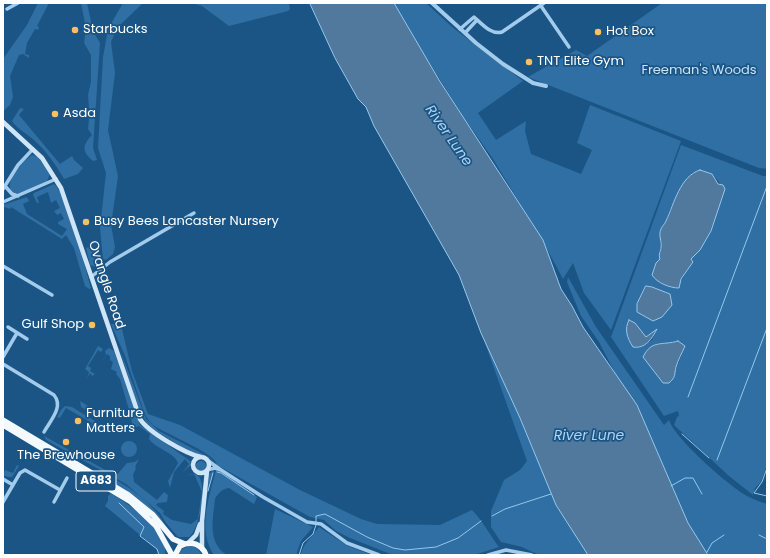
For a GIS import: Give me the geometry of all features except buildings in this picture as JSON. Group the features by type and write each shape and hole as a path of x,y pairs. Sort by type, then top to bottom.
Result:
{"highway":[{"name":"A683","path":"3,420 127,494 153,515 173,539 186,544 196,544 205,553"},
{"name":"A683","path":"3,426 131,502 156,526 173,555 177,550 186,544"}],"main road":[{"name":"Ovangle Road","path":"3,122 34,148 56,179 70,210 91,277 140,419 153,432 186,452 201,457"},
{"name":"Ovangle Road","path":"186,452 194,464"},
{"path":"204,493 202,481 198,472 194,469 195,460 201,457 207,460 209,466 204,493 202,521 205,553"},
{"path":"198,472 207,471"},
{"path":"186,544 196,535 202,521"}],"street":[{"path":"7,9 18,3"},
{"path":"432,3 460,29 519,75 533,83 546,86"},
{"path":"460,29 474,17 496,33 502,32 542,4 569,46"},
{"path":"465,33 477,20"},
{"path":"18,196 12,194 4,188 18,165 34,148"},
{"path":"3,202 56,179"},
{"path":"91,277 110,262 194,213"},
{"path":"3,266 52,295"},
{"path":"8,328 27,339"},
{"path":"3,357 17,334"},
{"path":"3,364 54,395 57,399 58,407 44,432"},
{"path":"207,460 262,497 309,522 320,524 348,543 379,555"},
{"path":"207,471 215,468 222,470"},
{"path":"3,502 20,473 25,470 60,490"},
{"path":"54,502 67,478"},
{"path":"3,479 13,485"},
{"path":"488,555 506,550 532,555"}],"green space":[{"path":"38,3 49,3 37,26 39,27 38,30 35,29 27,43 25,54 29,55 29,58 23,54 19,55 10,76 13,97 10,105 3,111 3,59 27,25"},
{"path":"81,3 87,3 93,31 100,43 93,148 97,160 93,161 89,158 85,151 86,142 92,135 88,129 89,119 93,115 89,108 88,95 91,82 91,55 84,43 86,28"},
{"path":"123,3 143,3 117,28 111,42 115,73 108,130 118,176 111,225 115,247 113,254 106,260 103,259 100,228 106,173 98,148 103,57 108,29"},
{"path":"192,3 289,3 290,9 288,11 229,26 202,6"},
{"path":"310,3 329,3 601,555 539,555 522,547 501,542 491,527 491,511 504,480 520,470 527,461 464,284 374,126 366,107 358,99 335,58"},
{"path":"394,3 426,3 452,27 523,81 478,113 496,140 526,121 525,131 531,154 581,174 592,150 577,143 590,105 681,141 611,330 584,293 573,263 563,279 547,249 493,159 464,118 406,26"},
{"name":"Freeman's Woods","path":"662,3 767,3 767,169 759,168 528,77 576,50 587,56"},
{"path":"20,108 24,109 19,115 60,164 72,156 74,160 83,168 78,174 64,179 43,150 33,139 19,129 12,121"},
{"path":"681,145 763,176 767,176 767,465 761,482 755,488 753,495 729,476 674,425 677,417 679,416 678,411 664,416 611,337","holes":["693,172 712,174 725,189 711,231 700,250 691,259 693,262 676,288 662,284 652,275 656,263 660,259 661,228 666,221 670,209 680,190","646,286 670,294 637,304","635,323 646,337 657,330 652,340 641,347 629,341 626,326","678,341 685,346 676,369 659,378 644,357 658,343 663,344"]},
{"path":"32,155 38,157 50,174 47,181 20,194 13,193 10,188 10,183 15,172 23,162"},
{"path":"54,184 59,190 70,215 91,288 89,289 85,286 74,248 66,235 62,239 11,207 10,209 5,207 3,208 3,205 27,197 32,206 29,201 23,204 27,214 62,236 67,229 58,224 58,222 64,219 61,213 57,215 54,211 60,208 56,200 51,203 48,192 37,197 39,203 37,203 33,195 34,193"},
{"path":"93,245 97,262 95,267 90,265 86,248"},
{"path":"568,277 596,327 664,425 669,420 673,428 682,439 717,474 749,497 767,504 767,555 687,555 613,369 599,342 581,316 567,282"},
{"path":"111,324 121,325 132,371 148,414 180,425 300,490 361,519 377,524 440,525 472,510 499,547 474,555 393,555 336,531 324,520 310,517 217,465 214,460 199,449 159,429 149,420 144,412 125,356"},
{"path":"98,346 103,349 101,352 98,350 88,366 91,368 90,371 95,374 92,376 90,373 87,378 89,372 85,369"},
{"path":"119,347 146,419 159,431 209,457 216,464 206,456 188,451 153,429 146,422 135,399"},
{"path":"109,348 114,351 140,425 190,461 191,465 183,472 189,464 185,459 174,472 170,488 168,481 178,463 173,456 149,439 150,434 139,426 136,427 132,425 120,379 116,374 117,372 111,369 113,362 110,360 110,356 107,354 100,365 106,355 105,351"},
{"path":"80,401 101,414 104,412 101,416 96,416 81,407"},
{"path":"65,406 72,407 95,421 96,427 92,434 88,431 92,423 66,408 60,418 57,417"},
{"path":"44,436 116,476 127,463 135,462 139,459 133,475 134,482 157,500 164,492 168,495 167,502 158,503 156,505 164,511 163,514 172,520 191,524 198,519 202,492 193,474 195,474 200,478 203,494 200,515 193,532 189,537 178,537 160,513 126,484 46,440"},
{"path":"126,441 132,441 137,446 135,455 132,457 126,457 121,452 121,446"},
{"path":"199,461 203,461 205,462 205,470 199,471 196,468 196,464"},
{"path":"17,465 19,466 12,477 3,475 5,470 13,473"},
{"path":"93,470 113,478 144,499 160,516 165,525 139,500"},
{"path":"214,470 207,496 209,474"},
{"path":"216,470 224,473 257,497 254,504 229,488 224,489 217,495 215,499 213,522 214,537 216,544 227,555 214,555 206,535 206,513"},
{"path":"111,493 135,509 150,522 161,537 165,546 166,555 159,555 157,549 105,506 108,501 108,496"},
{"path":"275,509 313,527 301,541 296,555 266,555"},
{"path":"319,527 346,545 371,555 300,555 304,546"},
{"path":"189,546 197,548 202,555 178,555 182,549"}],"water":[{"name":"River Lune","path":"310,3 394,3 439,80 543,240 561,289 583,327 637,405 688,523 708,555 588,555 556,505 520,418 481,333 459,275 374,126 366,107 358,99 335,58"},
{"path":"700,170 712,174 718,184 723,185 725,189 711,231 700,250 691,259 693,262 681,279 679,288 672,287 660,283 652,275 656,263 660,259 660,231 666,222 678,191 687,178"},
{"path":"646,286 670,294 672,305 662,317 653,321 637,312 637,304"},
{"path":"629,320 635,323 646,337 657,329 645,345 633,347 627,334 627,323"},
{"path":"678,341 685,346 677,364 673,379 669,383 663,383 643,357 646,351 654,345"}],"waterway":[{"path":"688,397 767,186"},
{"path":"717,460 767,328"},
{"path":"682,434 709,458"},
{"path":"767,468 762,482 754,493 767,496"},
{"path":"217,472 221,473 254,495"},
{"path":"208,491 213,473"},
{"path":"671,486 685,478 693,478 702,494"},
{"path":"492,516 505,509 551,494"},
{"path":"119,503 144,527 140,536 157,549 159,555"},
{"path":"316,522 316,516 325,514 367,537 393,548 405,550 436,547 458,538 481,521"},
{"path":"299,555 303,543 313,534 316,525"},
{"path":"707,552 712,543 724,535"},
{"path":"759,535 767,539"}],"place":[{"name":"Starbucks","path":"75,30"},
{"name":"Hot Box","path":"598,32"},
{"name":"TNT Elite Gym","path":"529,62"},
{"name":"Asda","path":"55,114"},
{"name":"Busy Bees Lancaster Nursery","path":"86,222"},
{"name":"Gulf Shop","path":"92,325"},
{"name":"Furniture Matters","path":"78,421"},
{"name":"The Brewhouse","path":"66,442"}]}
